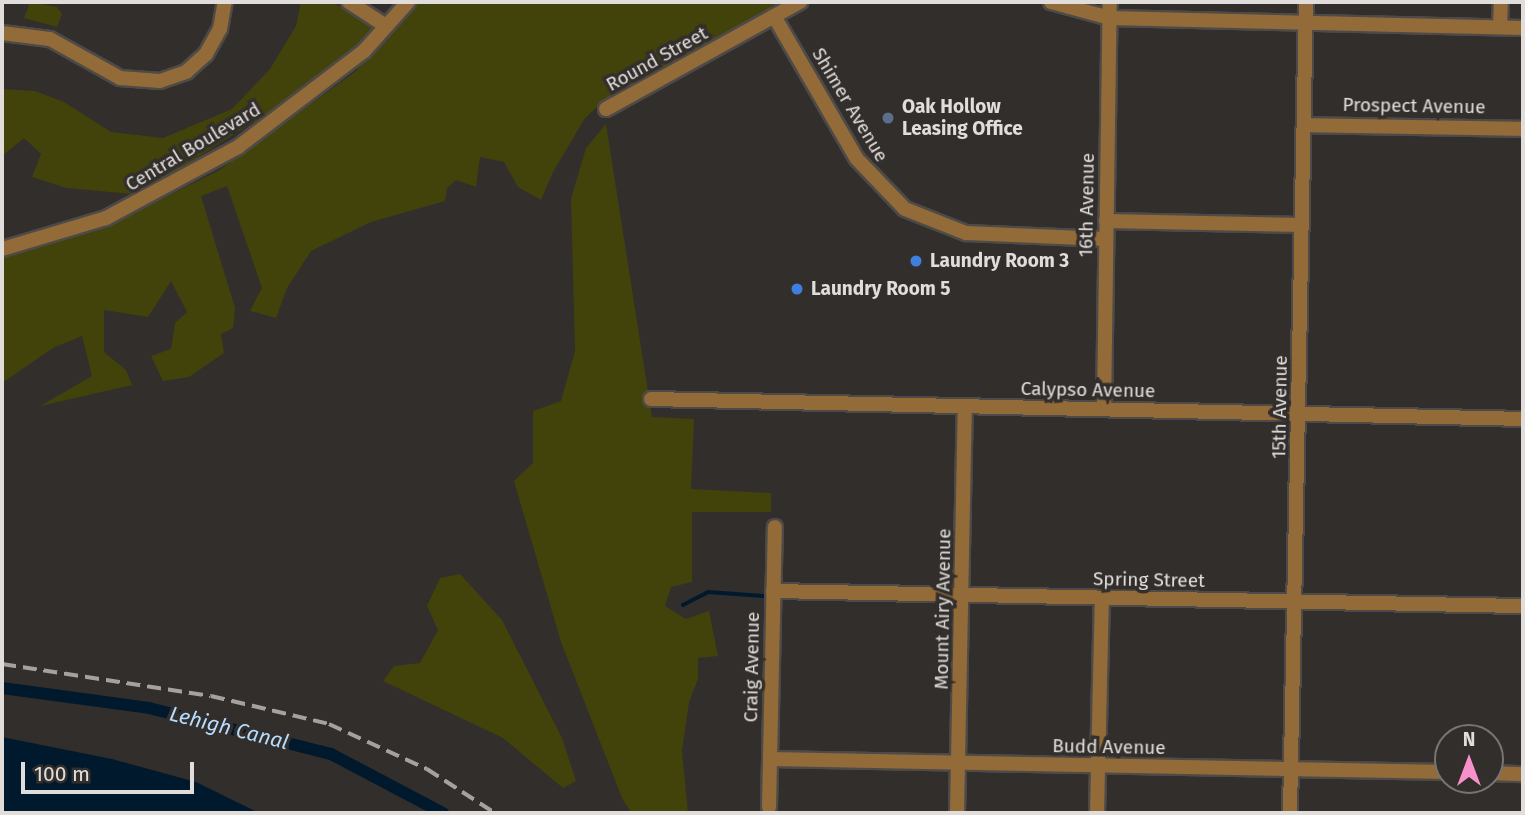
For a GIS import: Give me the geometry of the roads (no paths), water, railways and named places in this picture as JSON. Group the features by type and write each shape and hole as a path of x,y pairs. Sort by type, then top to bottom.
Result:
{"street":[{"path":"2,33 50,39 120,78 160,81 186,72 206,54 219,29 225,2"},
{"path":"349,2 386,26"},
{"name":"Central Boulevard","path":"2,249 106,218 238,147 364,51 408,2"},
{"name":"Round Street","path":"607,109 800,2"},
{"path":"1051,2 1071,4 1110,18 1523,28"},
{"name":"16th Avenue","path":"1104,409 1110,2"},
{"name":"15th Avenue","path":"1290,813 1306,2"},
{"path":"1500,27 1501,2"},
{"name":"Shimer Avenue","path":"774,16 857,159 905,209 966,233 1106,239"},
{"name":"Prospect Avenue","path":"1304,125 1523,128"},
{"path":"1106,221 1302,225"},
{"name":"Calypso Avenue","path":"651,399 1523,419"},
{"name":"Mount Airy Avenue","path":"957,813 965,406"},
{"name":"Craig Avenue","path":"769,807 775,527"},
{"name":"Spring Street","path":"773,591 1523,606"},
{"path":"1097,813 1102,599"},
{"name":"Budd Avenue","path":"770,759 1434,772"},
{"path":"1504,773 1523,774"}],"water":[{"path":"2,737 112,759 196,782 259,813 2,813"}],"waterway":[{"path":"683,605 708,592 763,596"},
{"name":"Lehigh Canal","path":"2,688 149,708 331,754 443,813"}],"railway":[{"path":"2,664 211,696 329,724 427,769 495,813"}],"place":[{"name":"Oak Hollow Leasing Office","path":"888,118"},
{"name":"Laundry Room 3","path":"916,261"},
{"name":"Laundry Room 5","path":"797,289"}]}
